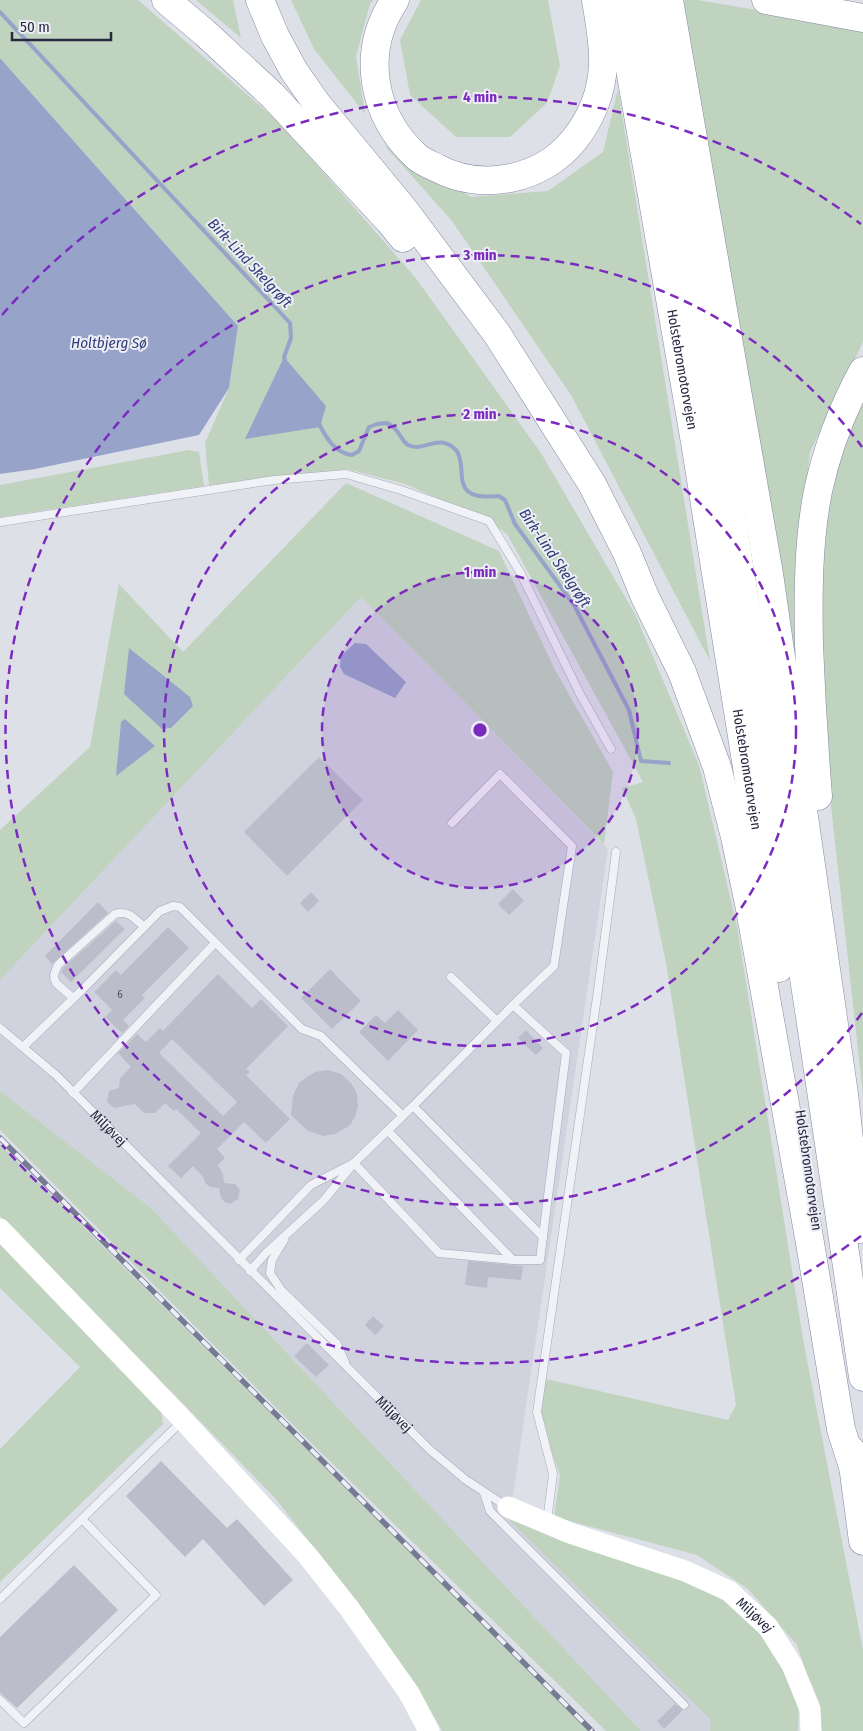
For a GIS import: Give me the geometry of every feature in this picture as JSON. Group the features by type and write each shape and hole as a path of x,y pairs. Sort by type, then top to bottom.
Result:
{"highway":[{"path":"166,0 272,95 390,222 482,338 585,492 645,597 682,672 714,758 735,837 750,909 810,1243 841,1429 853,1468"},
{"path":"260,0 294,70 317,104 405,211 497,334 592,484 628,553 645,597"},
{"path":"395,0 385,15 376,47 374,78 381,107 395,133 418,158 448,174 475,180 502,180 534,172 563,154 583,129 597,101 603,64 620,7"},
{"path":"766,0 863,18"},
{"path":"843,0 863,4"},
{"name":"Holstebromotorvejen","path":"620,7 718,434 771,760 863,1377"},
{"name":"Holstebromotorvejen","path":"620,7 694,432 770,906 863,1542"},
{"path":"670,8 769,574 844,1094 863,1266"},
{"path":"844,1094 837,986 811,715 808,586 813,525 818,492 826,460 847,402 863,371"}],"street":[{"path":"0,1230 183,1420 306,1554 349,1608 409,1693 429,1731"},
{"name":"Miljøvej","path":"508,1507 570,1533 685,1570 729,1591 768,1627 792,1665 810,1709 811,1731"}],"lane":[{"path":"0,522 274,480 346,474 401,490 489,521 520,572 580,694 611,749"},
{"path":"250,1271 324,1200 354,1163 554,966 572,846 500,774 452,822"},
{"path":"547,1523 553,1474 538,1412 616,852"},
{"path":"23,1047 143,926 160,911 172,906 180,908 302,1028 321,1036 403,1116"},
{"path":"73,998 54,980 53,976 58,965 115,914 121,912 128,913 143,926"},
{"path":"73,1093 215,943"},
{"path":"451,978 497,1021"},
{"path":"354,1163 439,1253 513,1260 540,1260 566,1053 513,1005"},
{"name":"Miljøvej","path":"0,1028 56,1075 429,1448 484,1493 508,1507"},
{"path":"413,1106 543,1237"},
{"path":"388,1131 513,1260"},
{"path":"239,1260 310,1185 354,1163"},
{"path":"289,1232 272,1260 270,1273 281,1290 337,1344 346,1367"},
{"path":"0,1599 183,1420"},
{"path":"484,1493 490,1511 684,1705"},
{"path":"0,1700 24,1723 156,1595 82,1519"}],"shaded area":[{"path":"361,597 608,849 513,1495 503,1514 712,1720 710,1731 641,1731 151,1208 0,1091 0,980"}],"green space":[{"path":"0,0 138,0 280,123 415,277 541,453 635,614 699,765 737,926 803,1339 863,1650 863,1731 818,1731 817,1705 797,1645 748,1589 697,1555 554,1517 560,1475 537,1412 546,1379 728,1420 736,1405 666,963 636,819 622,788 643,782 507,534 489,521 405,484 347,469 209,485 205,443 229,388 238,326 0,58"},
{"path":"196,0 233,0 241,38"},
{"path":"291,0 373,0 370,4 356,56 365,114 314,49"},
{"path":"421,0 548,0 560,66 547,103 510,137 456,137 410,95 400,40"},
{"path":"681,0 698,0 863,28 863,342 810,452 798,568 800,683"},
{"path":"618,89 710,661 571,395 452,221 384,145 471,197 548,191 603,152"},
{"path":"863,393 863,1095 823,734 817,581 835,461"},
{"path":"189,450 199,452 204,486 0,517 0,485"},
{"path":"346,483 499,551 554,668 613,772 604,844 361,597 0,980 0,830 90,747 119,584 183,652"},
{"path":"0,1091 151,1208 641,1731 606,1731 298,1430 0,1130"},
{"path":"0,1144 590,1731 442,1731 422,1696 356,1601 275,1498 0,1216"},
{"path":"0,1240 161,1410 163,1424 0,1582 0,1449 80,1367 0,1288"},
{"path":"503,1514 734,1597 777,1651 799,1703 798,1731 710,1731 711,1720"}],"water":[{"name":"Holtbjerg Sø","path":"0,58 238,326 229,388 199,435 35,469 0,474"},
{"path":"284,357 326,406 320,427 245,439"},
{"path":"355,643 366,644 406,682 395,698 344,674 340,667 341,656"},
{"path":"129,648 190,697 193,706 171,728 162,729 124,694"},
{"path":"125,719 155,746 116,776 121,722"}],"building":[{"path":"319,757 363,800 287,876 244,832"},
{"path":"513,889 524,901 509,915 498,904"},
{"path":"311,892 319,901 308,912 300,903"},
{"path":"98,902 108,913 52,964 45,956"},
{"path":"116,921 125,929 71,982 61,972 63,968"},
{"path":"168,927 189,948 142,995 145,998 123,1020 129,1026 122,1033 105,1017 112,1010 94,992 116,970 121,975"},
{"path":"330,969 361,1001 332,1029 301,998"},
{"path":"218,974 252,1008 261,999 288,1026 246,1069 250,1072 246,1075 290,1119 266,1143 244,1122 217,1149 225,1158 218,1165 223,1174 224,1183 235,1184 240,1190 238,1199 230,1204 221,1198 219,1188 206,1184 203,1177 193,1166 181,1178 168,1166 201,1133 176,1109 174,1111 165,1103 155,1113 144,1113 135,1104 114,1108 107,1102 109,1091 119,1088 120,1078 131,1067 118,1053 137,1034 146,1042 160,1028 163,1031","holes":["172,1039 237,1102 223,1116 159,1053"]},
{"path":"398,1010 418,1030 388,1061 359,1032 376,1015 385,1023"},
{"path":"526,1030 543,1048 536,1055 518,1038"},
{"path":"328,1070 341,1074 351,1083 357,1094 358,1106 355,1117 349,1126 335,1134 324,1136 308,1131 291,1115 293,1095 299,1083 315,1072"},
{"path":"468,1261 523,1266 521,1280 488,1277 487,1288 465,1285"},
{"path":"373,1316 384,1326 375,1335 365,1325"},
{"path":"307,1343 329,1365 316,1377 294,1356"},
{"path":"161,1461 227,1528 237,1519 293,1580 264,1606 203,1539 185,1557 126,1496"},
{"path":"74,1565 118,1610 17,1708 0,1693 0,1637"},
{"path":"675,1704 683,1710 664,1729 657,1721"}],"waterway":[{"name":"Birk-Lind Skelgrøft","path":"0,12 290,323 291,338 284,357 285,360"},
{"name":"Birk-Lind Skelgrøft","path":"319,424 328,440 346,454 352,455 359,451 369,427 387,423 395,429 408,445 420,447 443,443 456,450 459,456 465,488 478,496 499,496 505,500 515,524 574,605 629,710 641,761 669,763"}],"railway":[{"path":"0,1138 592,1731"}]}
